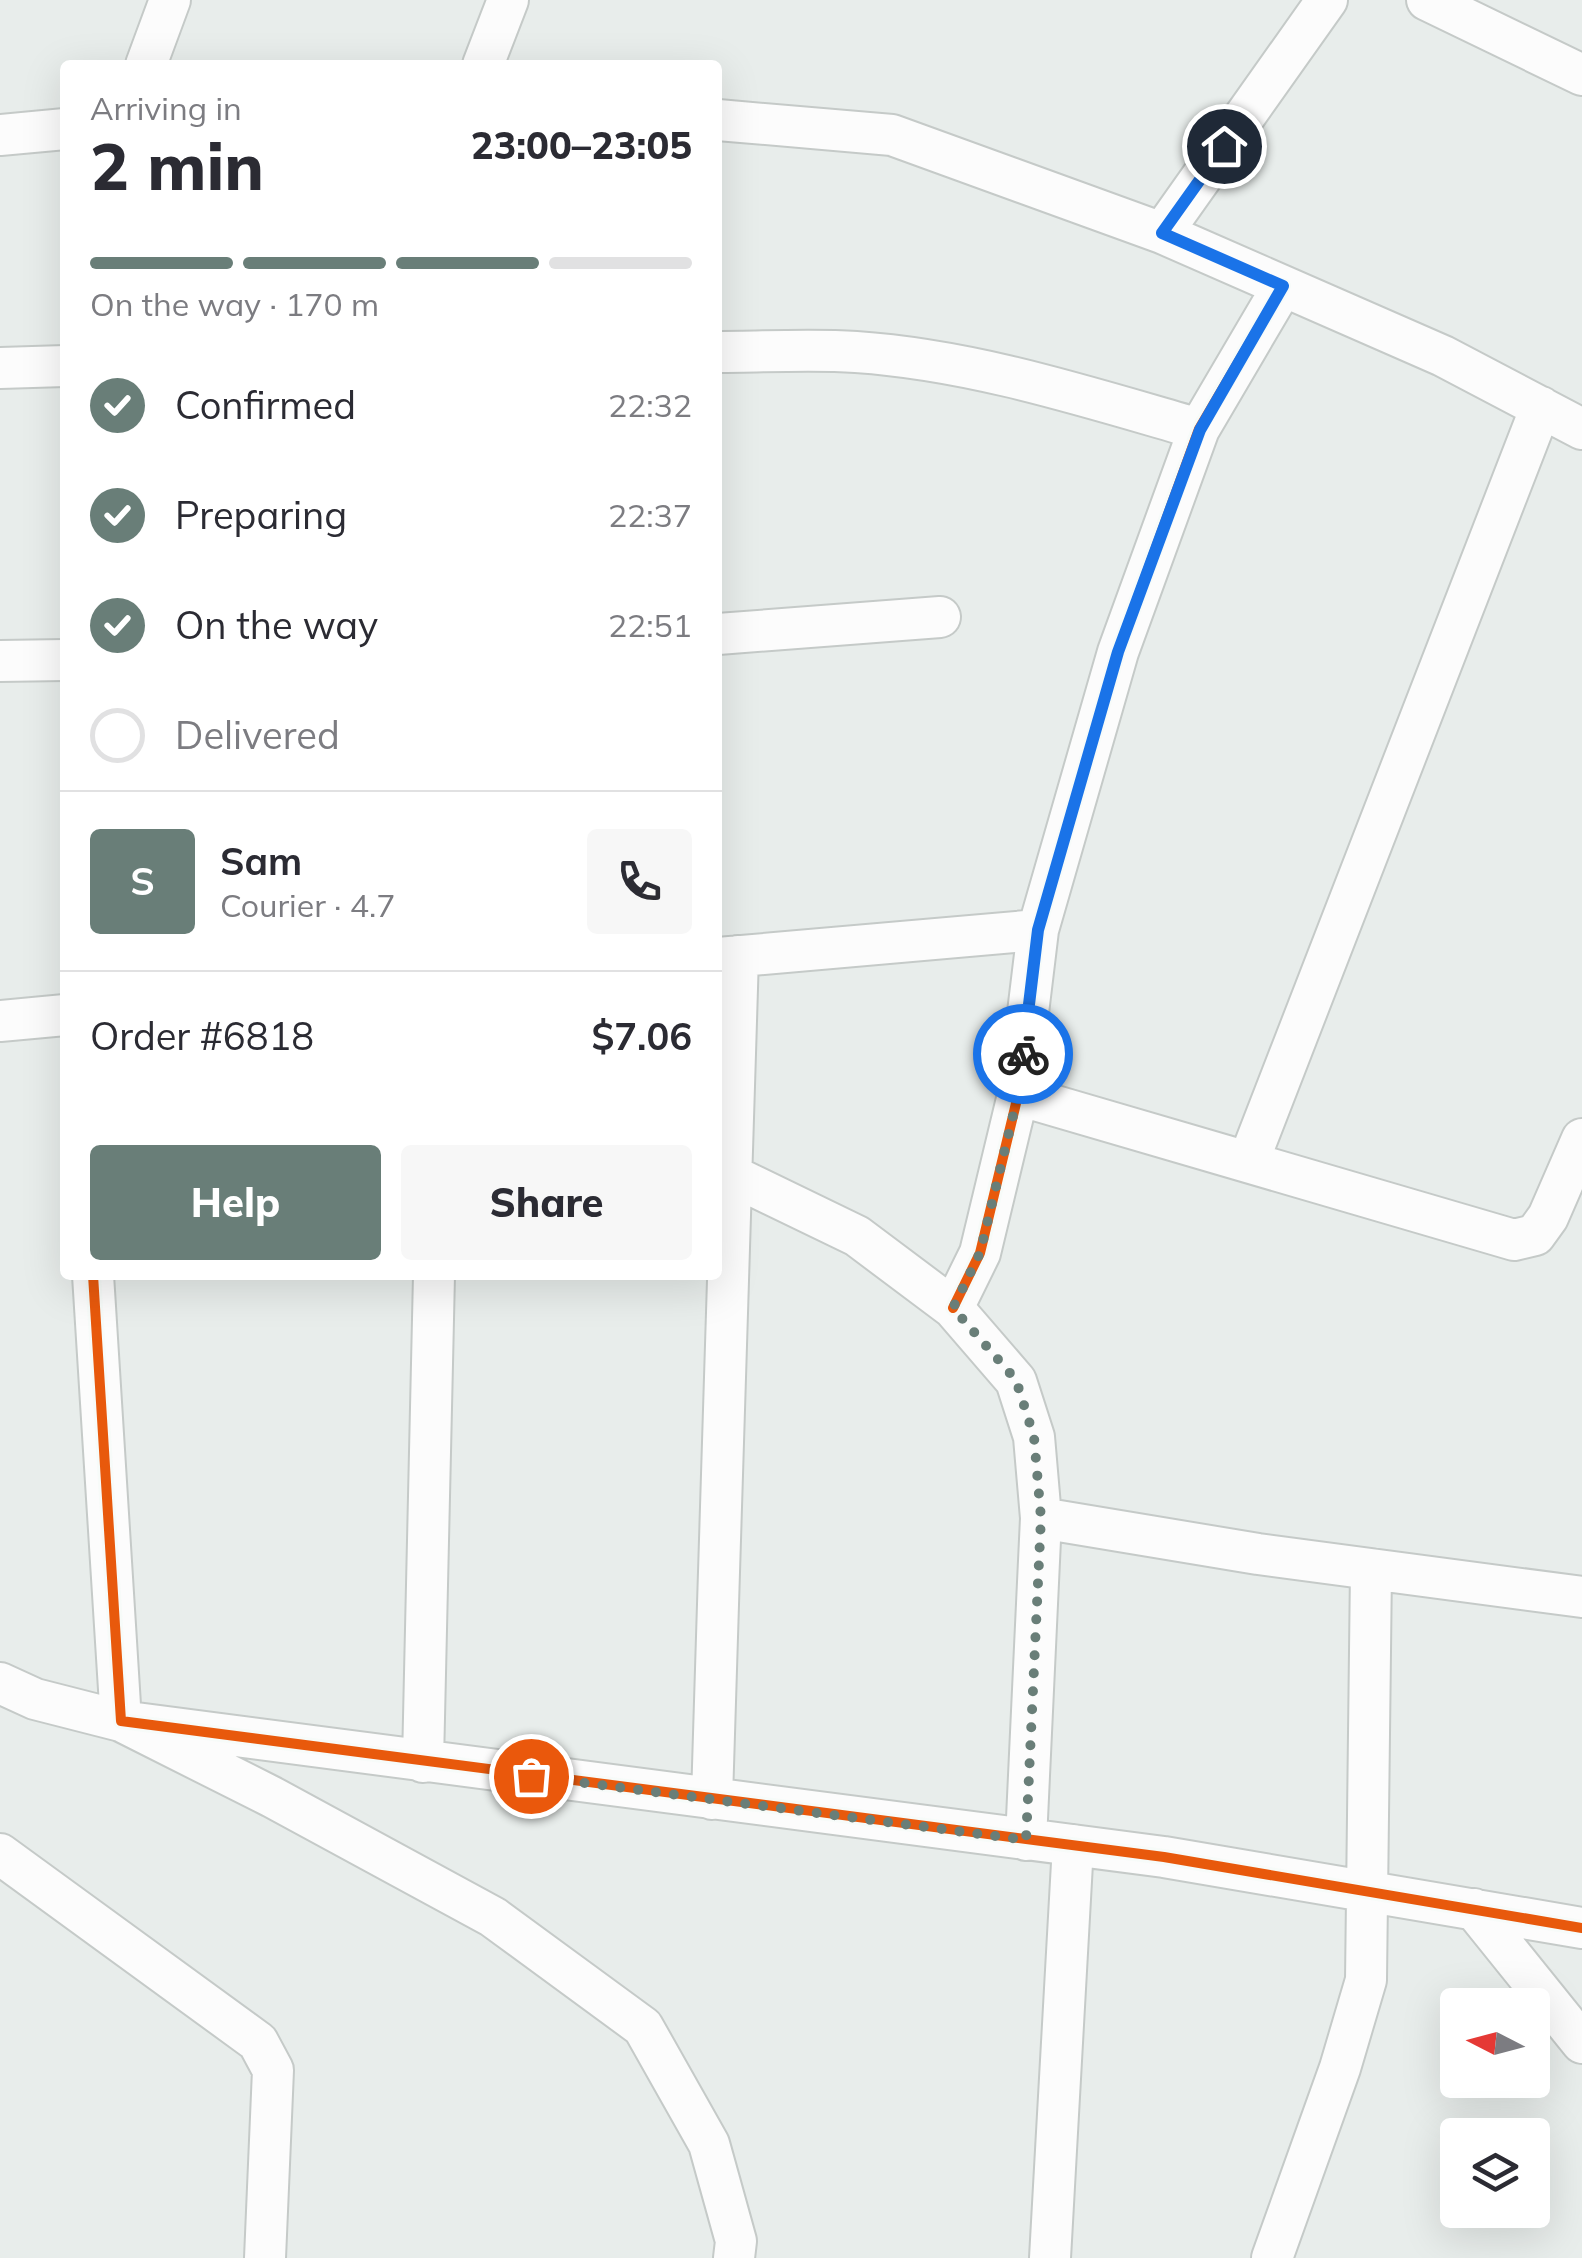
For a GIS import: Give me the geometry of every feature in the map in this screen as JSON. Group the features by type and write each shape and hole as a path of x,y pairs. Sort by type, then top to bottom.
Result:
{"street":[{"path":"148,60 170,0"},
{"path":"485,60 508,0"},
{"path":"1162,233 1327,0"},
{"path":"1427,0 1582,75"},
{"path":"722,120 892,135 1162,233 1443,356 1582,429"},
{"path":"0,135 60,129"},
{"path":"953,1308 980,1253 1018,1095 1038,930 1118,652 1200,430 1283,286"},
{"path":"722,352 854,352 943,362 1025,380 1200,430"},
{"path":"0,368 60,366"},
{"path":"1249,1160 1541,407"},
{"path":"722,634 940,617"},
{"path":"0,661 60,660"},
{"path":"712,1799 731,1175 728,957 1038,930"},
{"path":"0,1021 60,1023"},
{"path":"1018,1095 1514,1240 1535,1235 1548,1218 1582,1139"},
{"path":"731,1175 857,1236 953,1308 1016,1380 1034,1437 1041,1518 1026,1840"},
{"path":"92,1280 121,1720"},
{"path":"422,1762 434,1280"},
{"path":"1041,1518 1258,1554 1582,1597"},
{"path":"1272,2258 1340,2068 1366,1980 1372,1569"},
{"path":"0,1683 35,1699 121,1720 1073,1845 1368,1890 1582,1928"},
{"path":"121,1720 493,1917 643,2026 709,2144 736,2241 734,2258"},
{"path":"1050,2258 1073,1845"},
{"path":"0,1854 258,2042 273,2070 265,2258"},
{"path":"1474,1909 1582,2044"}],"cycle path":[{"path":"953,1308 980,1253 1018,1095 1038,930 1118,652 1199,429 1283,286"},
{"path":"93,1280 121,1721 1164,1857 1582,1928"}],"way so far":[{"path":"531,1776 1026,1840 1041,1518 1034,1437 1016,1380 953,1308 980,1253 1018,1095 1023,1054"}],"route":[{"path":"1023,1054 1038,930 1118,652 1200,430 1283,286 1162,233 1224,146"}]}
